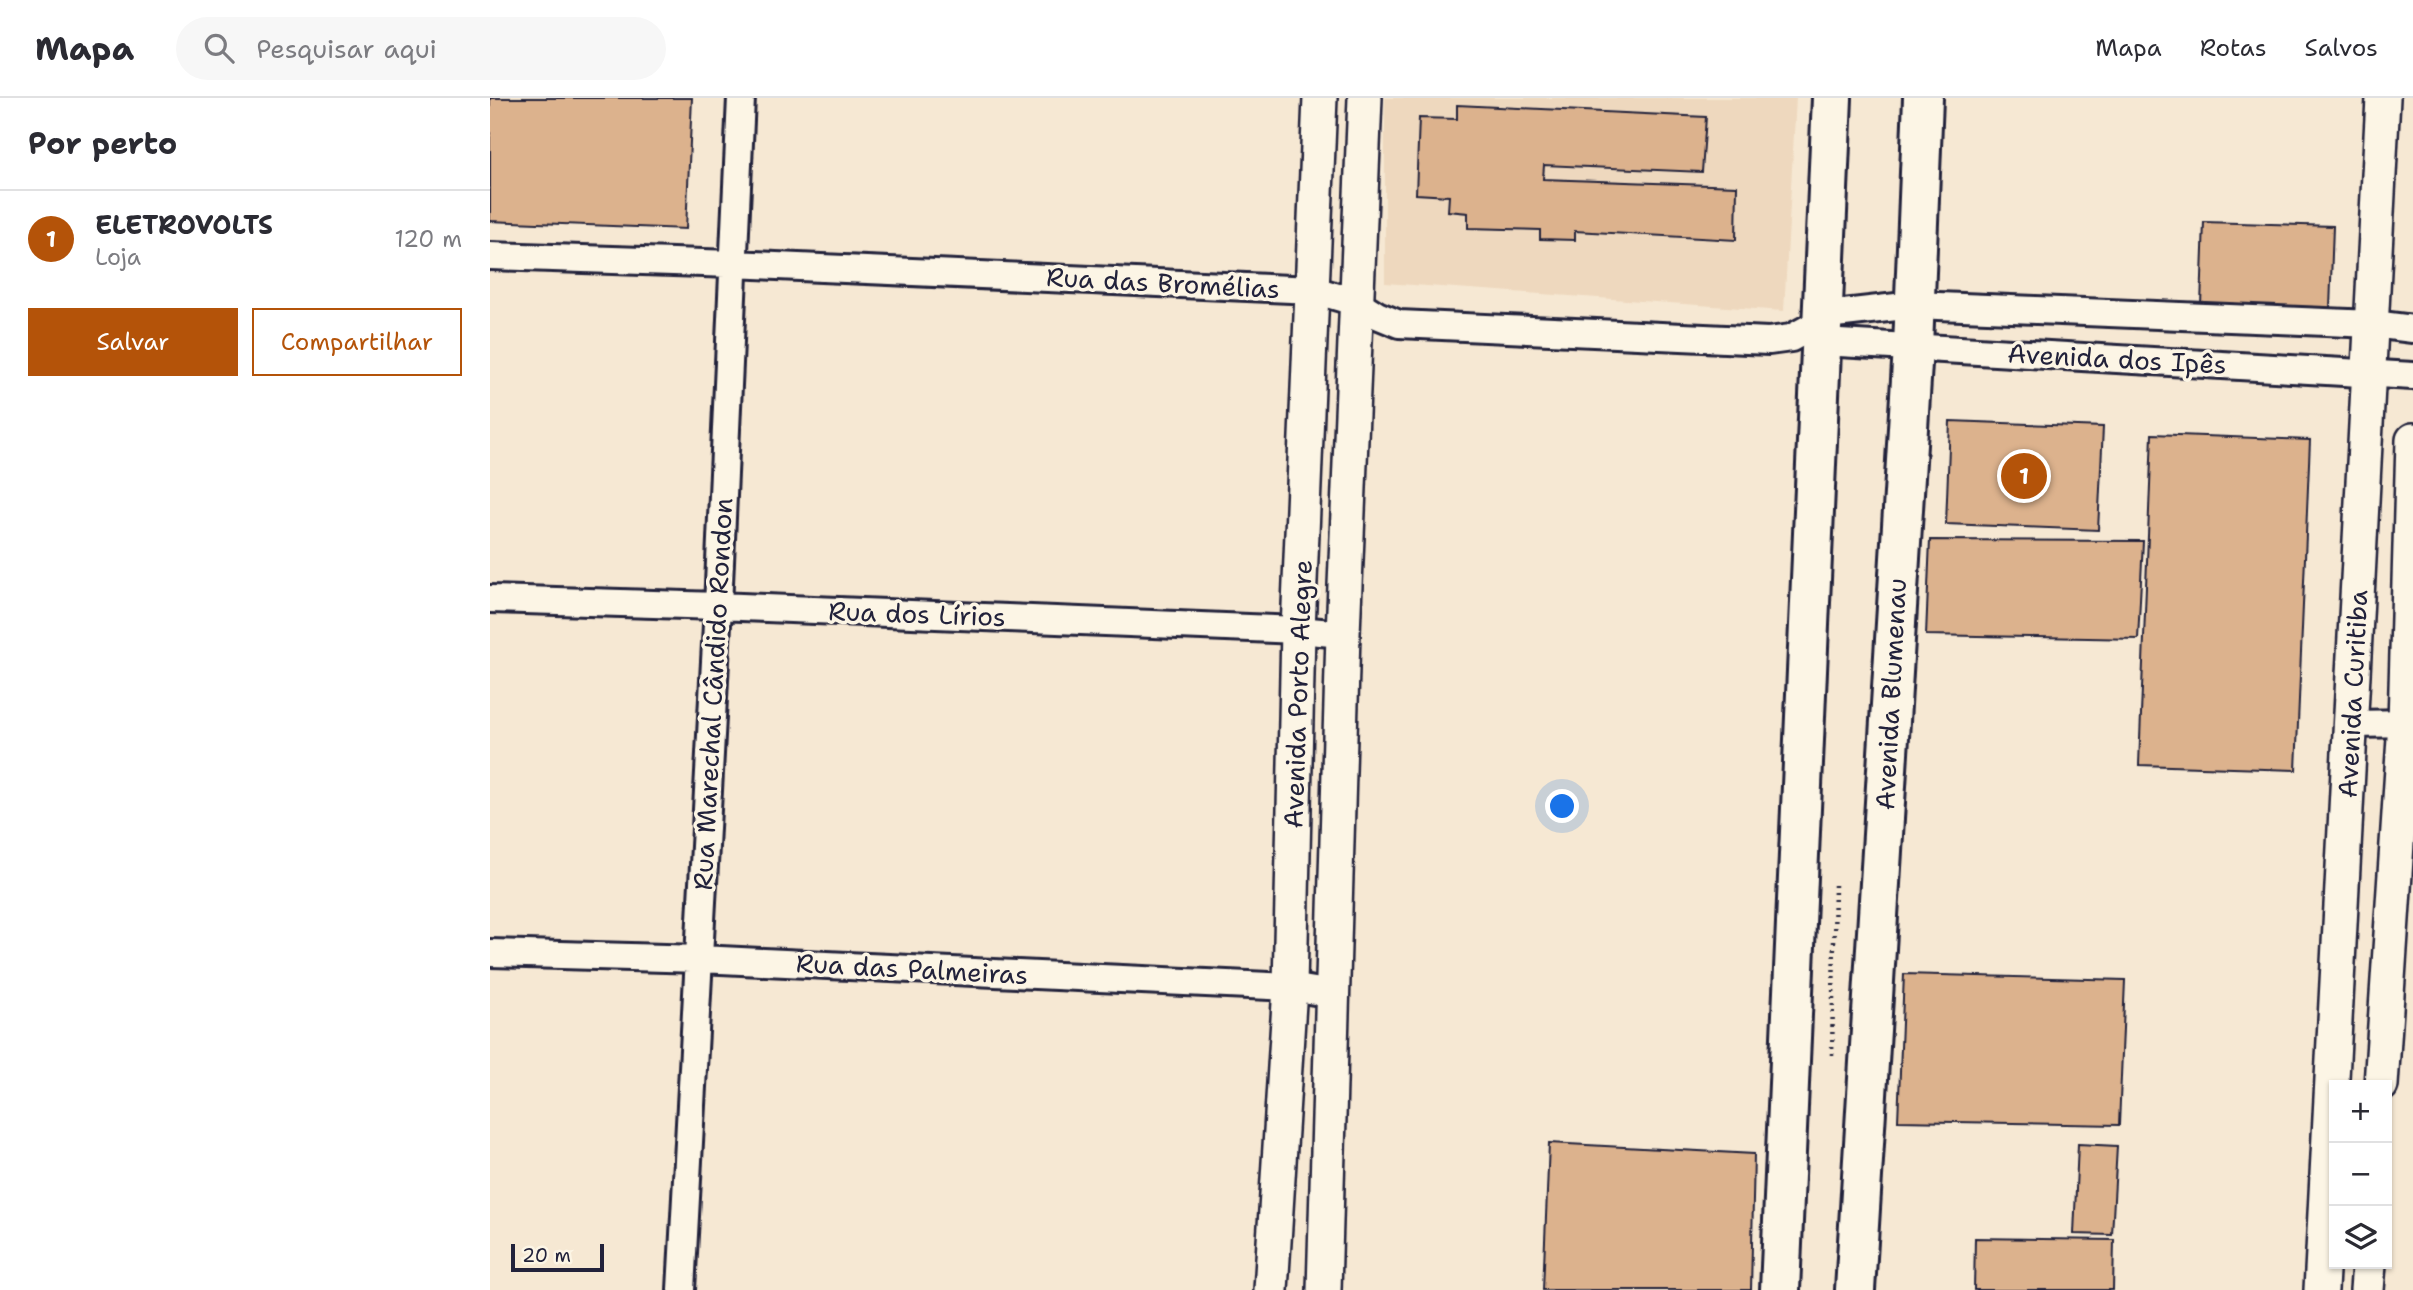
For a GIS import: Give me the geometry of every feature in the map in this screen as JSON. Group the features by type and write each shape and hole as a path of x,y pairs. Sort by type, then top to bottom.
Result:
{"main road":[{"path":"1780,1290 1832,98"},
{"name":"Avenida Blumenau","path":"1855,1290 1913,347 1923,98"}],"street":[{"name":"Rua Marechal Cândido Rondon","path":"681,1290 718,606 741,98"},
{"name":"Avenida Porto Alegre","path":"1270,1290 1290,987 1298,630 1320,98"},
{"name":"Avenida Porto Alegre","path":"1324,1290 1343,634 1365,98"},
{"name":"Avenida Curitiba","path":"2321,1290 2383,98"},
{"name":"Rua das Bromélias","path":"490,256 1314,290 1358,303 1399,324 1769,341 1823,330"},
{"name":"Avenida dos Ipês","path":"1823,330 1851,311 1914,305 2373,324 2413,328"},
{"name":"Avenida dos Ipês","path":"1823,330 1913,347 2413,376"},
{"name":"Avenida Curitiba","path":"2381,1080 2409,723 2413,440"},
{"name":"Rua dos Lírios","path":"490,599 718,606 1343,634"},
{"path":"2352,724 2409,723"},
{"name":"Rua das Palmeiras","path":"490,953 700,959 1290,987 1333,994"},
{"path":"2367,1290 2369,1269"}],"shaded area":[{"path":"1385,98 1796,98 1784,311 1385,283"}],"building":[{"path":"490,98 692,98 686,229 490,221"},
{"path":"1457,105 1706,117 1702,172 1544,165 1543,179 1737,186 1736,240 1575,231 1575,240 1540,239 1540,230 1468,228 1468,213 1448,211 1449,196 1416,194 1419,118 1457,119"},
{"path":"2204,222 2333,226 2330,309 2201,305"},
{"path":"1950,421 2103,427 2098,530 1946,524"},
{"path":"2152,434 2310,440 2296,770 2139,765"},
{"path":"1930,540 2143,541 2138,639 1926,635"},
{"path":"1904,974 2125,980 2119,1125 1898,1121"},
{"path":"1549,1143 1754,1154 1751,1290 1543,1290"},
{"path":"2078,1144 2117,1146 2112,1235 2074,1234"},
{"path":"1975,1238 2114,1240 2113,1290 1974,1290"}],"place":[{"name":"ELETROVOLTS","path":"2024,476"}]}
